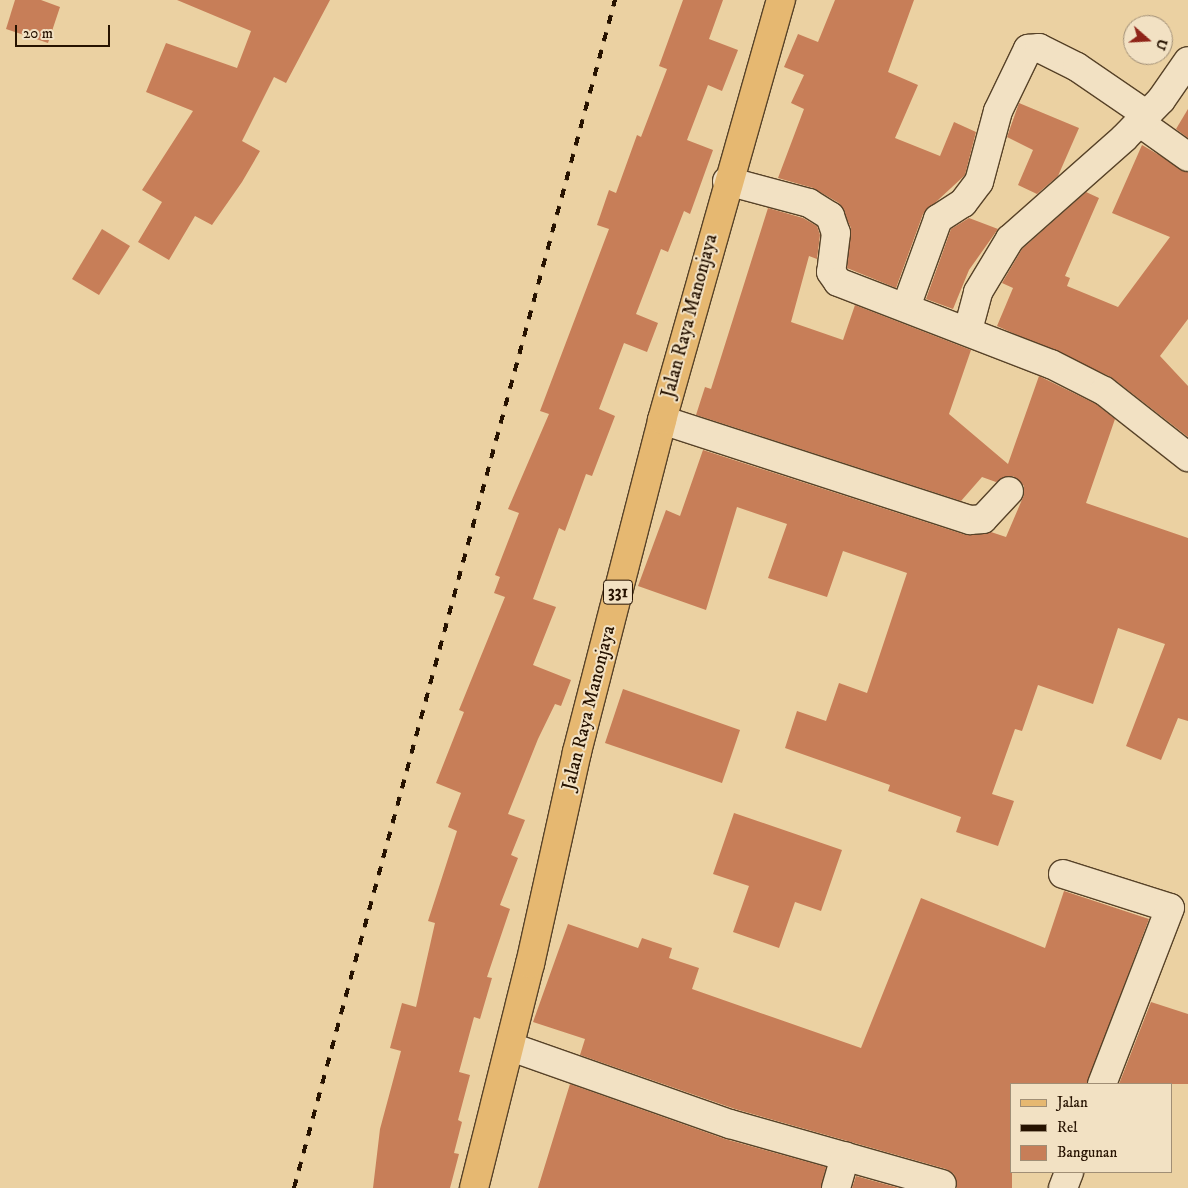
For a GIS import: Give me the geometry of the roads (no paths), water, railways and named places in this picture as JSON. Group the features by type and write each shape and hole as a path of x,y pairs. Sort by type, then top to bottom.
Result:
{"main road":[{"name":"Jalan Raya Manonjaya","path":"474,1188 510,1047 576,752 662,420 727,181 781,0"}],"street":[{"path":"906,307 938,219 963,203 979,182 998,111 1028,49 1039,48 1077,67 1188,157"},
{"path":"968,330 978,292 1010,239 1143,119 1188,61"},
{"path":"727,181 809,203 830,216 836,233 833,278 968,330 1104,391 1188,457"},
{"path":"662,420 970,520 983,519 1009,491"},
{"path":"1063,874 1170,908 1102,1083"},
{"path":"510,1047 730,1124 942,1184"},
{"path":"836,1188 845,1156"},
{"path":"1063,1188 1069,1173"}],"railway":[{"path":"294,1188 615,0"}]}
